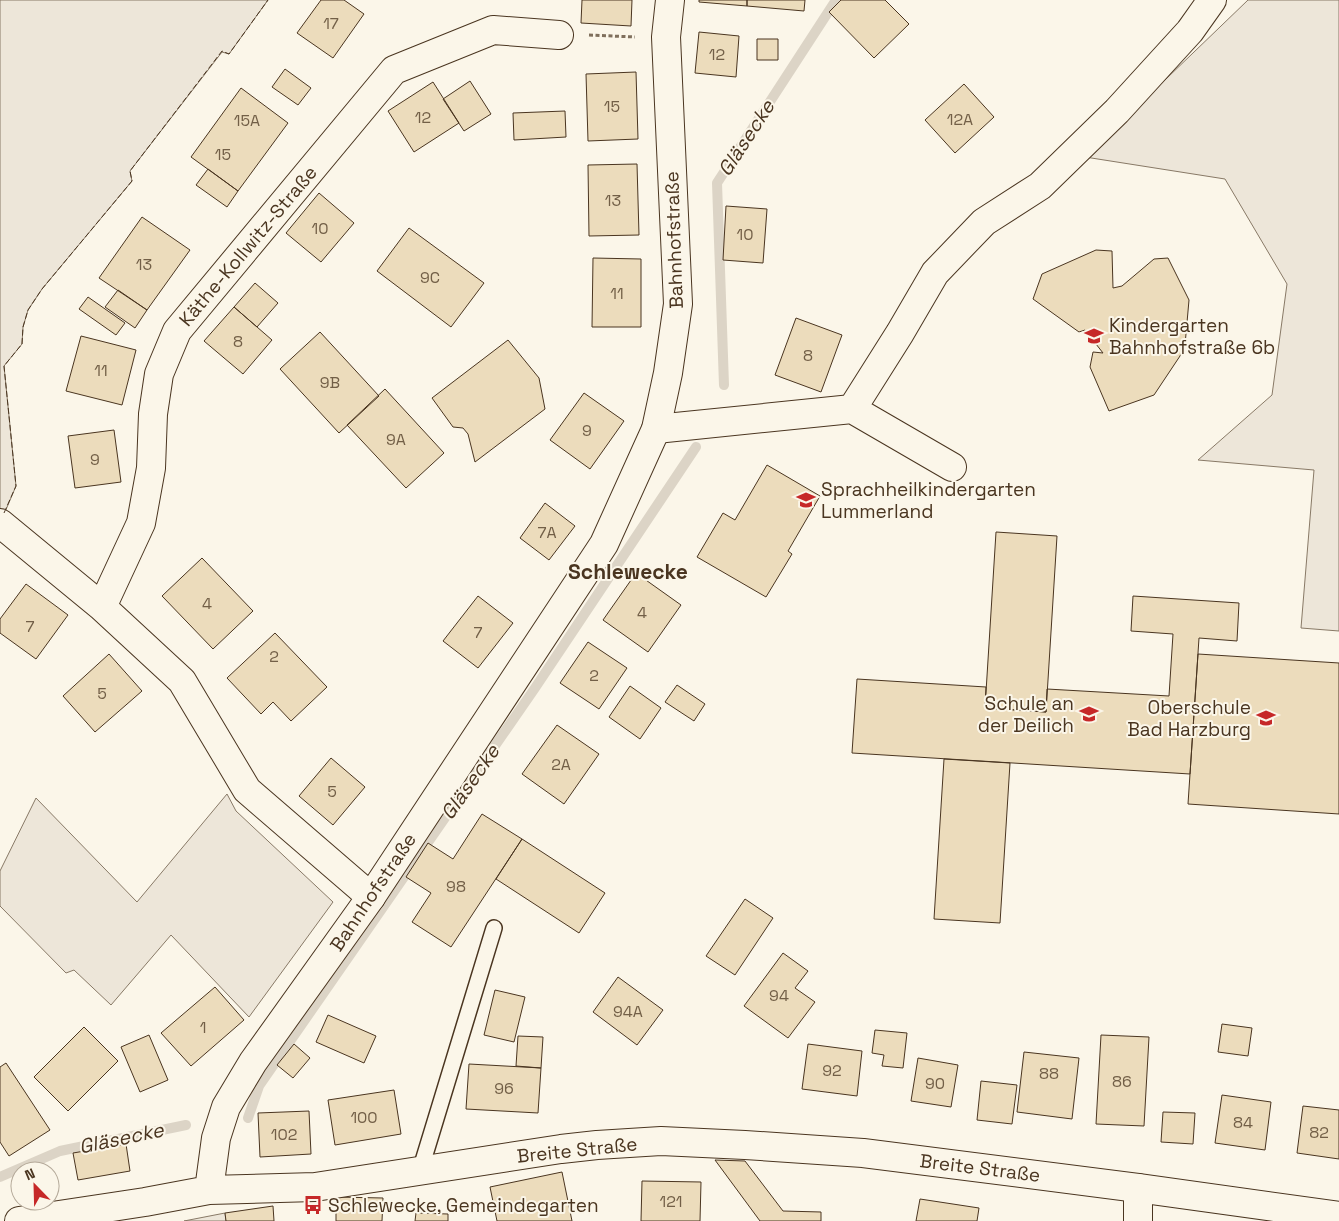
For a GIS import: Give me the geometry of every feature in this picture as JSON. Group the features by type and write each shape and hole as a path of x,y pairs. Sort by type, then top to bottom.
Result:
{"street":[{"name":"Bahnhofstraße","path":"209,1190 216,1138 226,1107 253,1062 371,897 604,544 656,429 668,373 678,304 666,37 670,0"},
{"path":"852,409 900,333 934,273 984,222 1040,186 1117,111 1190,31 1212,0"},
{"name":"Käthe-Kollwitz-Straße","path":"102,607 141,522 151,468 153,414 159,374 177,331 394,70 493,30 559,34"},
{"path":"656,429 852,409 952,467"},
{"path":"0,523 102,607 182,680 247,790 371,897"},
{"name":"Breite Straße","path":"19,1221 145,1202 209,1190 315,1187 561,1149 661,1141 863,1154 1138,1188 1328,1217"},
{"path":"1138,1188 1138,1221"}],"lane":[{"path":"420,1171 494,928"}],"path":[{"path":"559,34 666,37"}],"shaded area":[{"path":"0,0 268,0 229,54 222,52 130,171 132,181 42,289 28,310 23,327 22,344 4,366 16,486 0,519"},
{"path":"1248,0 1339,0 1339,631 1301,628 1314,470 1198,460 1272,395 1287,284 1225,179 1085,157"},
{"path":"227,794 236,811 333,902 249,1017 171,935 111,1005 74,970 66,973 0,906 0,871 36,798 137,902"},
{"path":"225,1213 226,1221 184,1221"}],"building":[{"path":"321,0 344,0 364,14 333,58 297,33"},
{"path":"582,0 632,0 631,26 581,23"},
{"path":"699,0 747,0 747,6 699,2"},
{"path":"747,0 805,0 804,11 747,6"},
{"path":"841,0 885,0 909,24 874,58 829,12"},
{"path":"699,32 739,36 736,77 695,73"},
{"path":"757,39 778,39 778,60 757,60"},
{"path":"285,69 311,88 298,105 272,87"},
{"path":"636,72 638,139 588,141 586,74"},
{"path":"470,81 491,114 464,131 443,99"},
{"path":"433,82 459,123 414,152 388,111"},
{"path":"964,84 994,117 955,153 925,120"},
{"path":"241,88 288,123 238,191 191,157"},
{"path":"565,111 566,137 514,140 513,113"},
{"path":"637,164 639,235 589,236 588,165"},
{"path":"208,169 238,191 227,207 196,185"},
{"path":"319,193 354,223 321,262 286,233"},
{"path":"726,206 767,209 763,263 723,260"},
{"path":"142,217 190,250 147,310 99,278"},
{"path":"409,228 484,283 451,327 377,271"},
{"path":"1096,250 1112,251 1113,288 1122,286 1154,259 1168,258 1189,300 1185,345 1180,356 1154,395 1109,411 1090,367 1093,352 1103,353 1085,330 1079,332 1033,299 1042,274"},
{"path":"593,258 641,259 641,327 592,327"},
{"path":"255,283 278,303 257,327 234,307"},
{"path":"118,290 147,310 135,328 105,307"},
{"path":"88,297 125,323 116,335 79,309"},
{"path":"234,307 272,340 243,374 204,341"},
{"path":"796,318 842,335 821,392 775,375"},
{"path":"320,332 379,396 339,433 280,369"},
{"path":"81,336 136,350 122,405 66,391"},
{"path":"508,340 539,378 545,409 475,462 468,434 463,428 453,427 432,398"},
{"path":"385,389 444,453 406,488 347,425"},
{"path":"584,393 624,421 590,469 550,440"},
{"path":"114,430 121,482 75,488 68,436"},
{"path":"767,465 820,496 788,551 792,554 766,597 697,557 723,513 735,520"},
{"path":"545,503 575,526 549,560 520,538"},
{"path":"996,532 1057,536 1046,712 985,708"},
{"path":"202,558 253,611 213,649 162,596"},
{"path":"636,573 681,605 648,652 603,620"},
{"path":"26,584 68,615 36,659 0,633 0,619"},
{"path":"478,596 513,623 478,668 443,641"},
{"path":"1133,596 1239,603 1237,641 1199,638 1190,774 852,753 857,679 986,687 985,708 1046,712 1047,689 1169,696 1173,634 1131,631"},
{"path":"275,633 327,687 291,721 273,702 261,714 227,678"},
{"path":"588,642 627,668 599,709 560,683"},
{"path":"109,654 142,691 95,732 63,696"},
{"name":"Oberschule Bad Harzburg","path":"1198,654 1339,663 1339,814 1188,804"},
{"path":"677,685 705,704 694,721 665,702"},
{"path":"630,686 661,708 640,739 609,717"},
{"path":"557,725 599,754 564,804 522,774"},
{"path":"331,758 365,787 333,825 299,796"},
{"path":"944,759 1010,763 1000,923 934,919"},
{"path":"482,814 522,839 451,947 412,922 431,893 406,877 428,843 453,859"},
{"path":"522,839 605,893 579,933 496,879"},
{"path":"745,899 773,918 735,975 706,956"},
{"path":"783,953 808,971 795,988 815,1002 788,1038 744,1006"},
{"path":"618,977 663,1010 637,1045 593,1012"},
{"path":"215,987 244,1020 191,1066 161,1033"},
{"path":"495,990 525,997 514,1042 484,1035"},
{"path":"328,1015 376,1036 364,1063 316,1042"},
{"path":"1222,1024 1252,1028 1248,1056 1218,1052"},
{"path":"84,1027 118,1061 68,1111 34,1077"},
{"path":"875,1030 907,1033 903,1068 882,1066 884,1055 872,1053"},
{"path":"149,1035 168,1080 140,1092 121,1047"},
{"path":"1101,1035 1149,1037 1144,1126 1096,1124"},
{"path":"518,1036 543,1037 541,1068 516,1066"},
{"path":"294,1044 310,1058 293,1078 277,1065"},
{"path":"808,1044 862,1051 857,1096 802,1089"},
{"path":"1024,1052 1079,1058 1072,1119 1017,1112"},
{"path":"918,1058 958,1065 951,1107 911,1101"},
{"path":"6,1063 50,1130 9,1156 0,1142 0,1067"},
{"path":"469,1064 541,1068 538,1113 466,1109"},
{"path":"981,1081 1017,1085 1012,1124 977,1120"},
{"path":"394,1090 401,1134 335,1145 328,1100"},
{"path":"1222,1095 1271,1102 1265,1150 1215,1143"},
{"path":"1303,1106 1339,1110 1339,1159 1297,1153"},
{"path":"309,1111 311,1154 260,1157 258,1113"},
{"path":"1163,1112 1195,1113 1193,1144 1161,1142"},
{"path":"126,1144 130,1171 78,1180 73,1153"},
{"path":"715,1160 745,1161 783,1211 821,1212 821,1221 760,1221"},
{"path":"562,1172 572,1221 497,1221 490,1187"},
{"path":"642,1181 701,1182 700,1221 641,1221"},
{"path":"336,1197 383,1198 382,1221 336,1221"},
{"path":"920,1199 979,1208 977,1221 916,1221"},
{"path":"273,1206 274,1221 226,1221 225,1213"},
{"path":"416,1213 448,1214 448,1221 415,1221"}],"waterway":[{"name":"Gläsecke","path":"724,385 717,183 836,0"},
{"name":"Gläsecke","path":"248,1118 259,1086 535,688 696,447"},
{"name":"Gläsecke","path":"0,1177 60,1151 186,1125"}],"fence":[{"path":"4,513 16,486 4,366 22,344 23,327 28,310 42,289 132,181 130,171 222,51 229,54 268,0"}],"place":[{"name":"Kindergarten Bahnhofstraße 6b","path":"1094,336"},
{"name":"Sprachheilkindergarten Lummerland","path":"806,500"},
{"name":"Schule an der Deilich","path":"1089,714"},
{"name":"Oberschule Bad Harzburg","path":"1266,718"},
{"name":"Schlewecke, Gemeindegarten","path":"313,1205"}],"district":[{"name":"Schlewecke","path":"628,571"}]}
